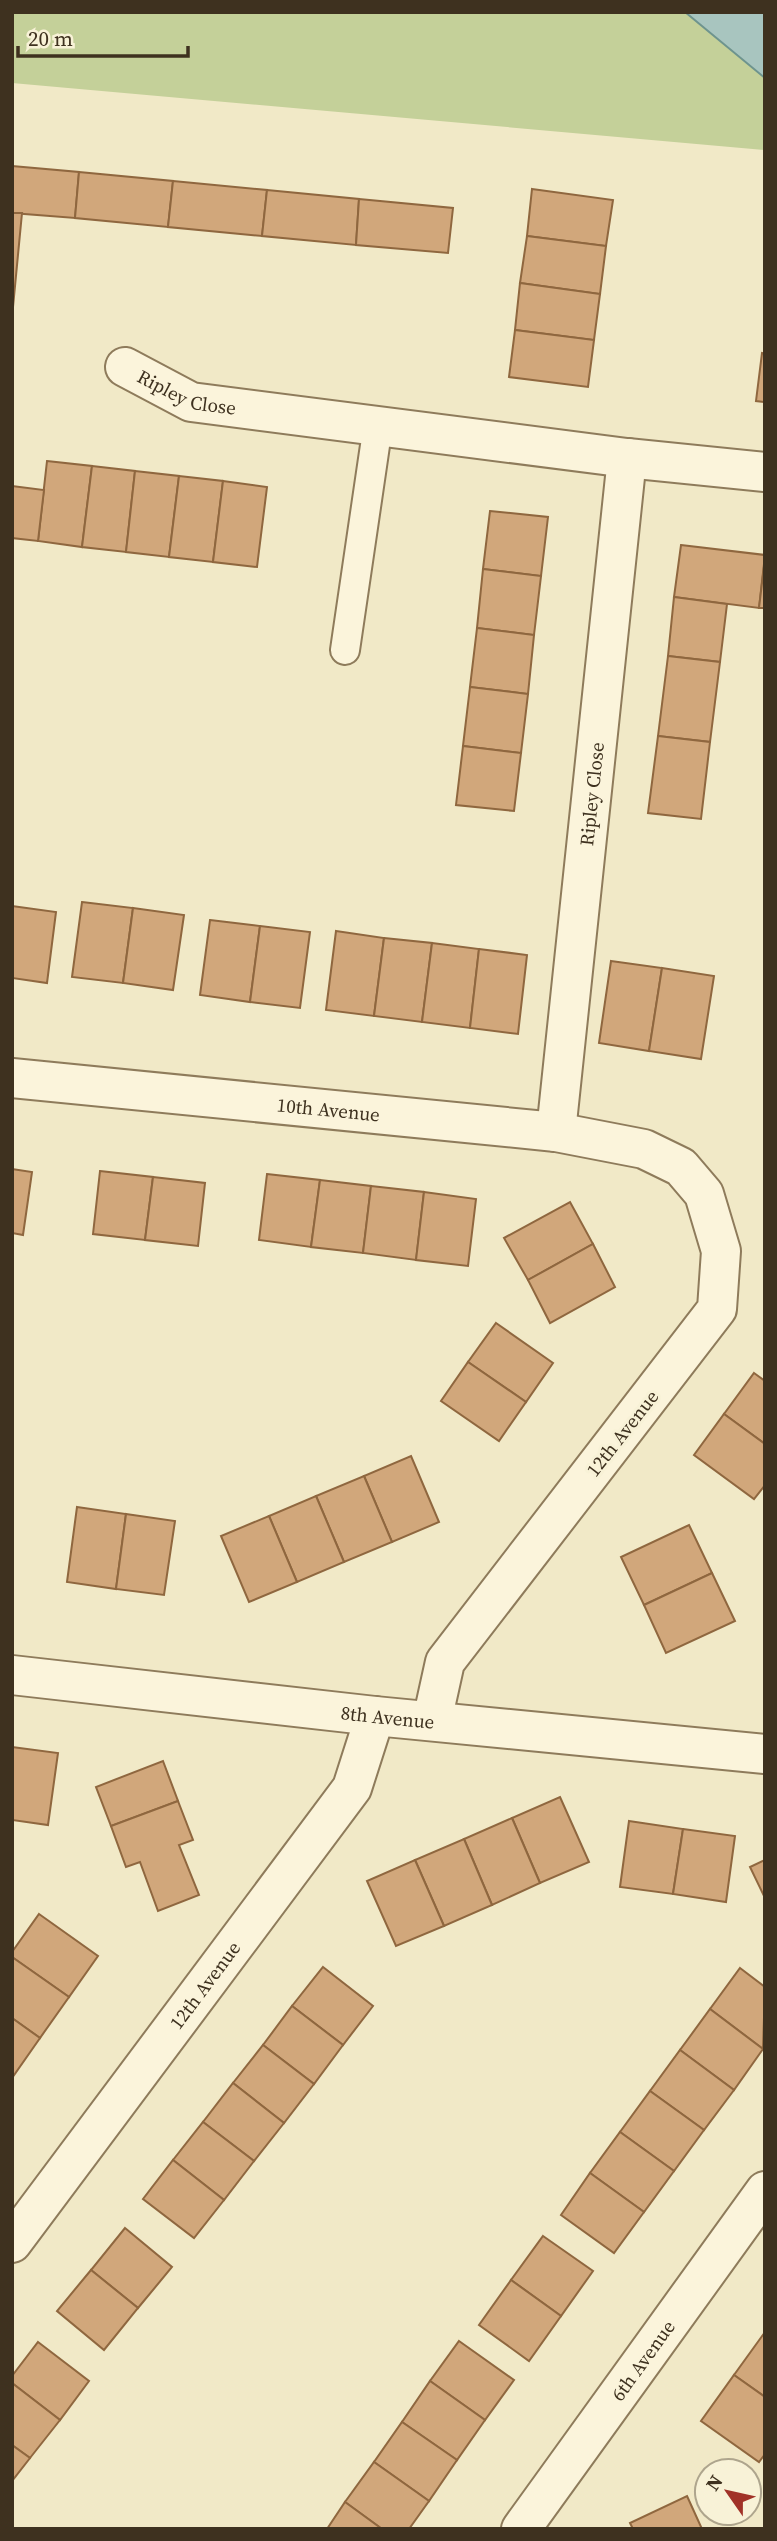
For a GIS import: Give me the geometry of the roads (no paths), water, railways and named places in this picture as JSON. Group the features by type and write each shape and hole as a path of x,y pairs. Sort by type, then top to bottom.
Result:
{"street":[{"name":"Ripley Close","path":"125,367 191,402 627,458 765,472"},
{"name":"Ripley Close","path":"556,1132 627,458"},
{"name":"10th Avenue","path":"12,1078 556,1132 645,1149"},
{"name":"12th Avenue","path":"432,1721 445,1662 717,1309 721,1251 704,1194 681,1167 645,1149"},
{"name":"8th Avenue","path":"12,1675 375,1716 765,1754"},
{"name":"12th Avenue","path":"12,2243 352,1788 375,1716"},
{"name":"6th Avenue","path":"522,2529 765,2191"}],"lane":[{"path":"345,650 378,425"}],"water":[{"path":"685,12 765,12 765,78"}]}
